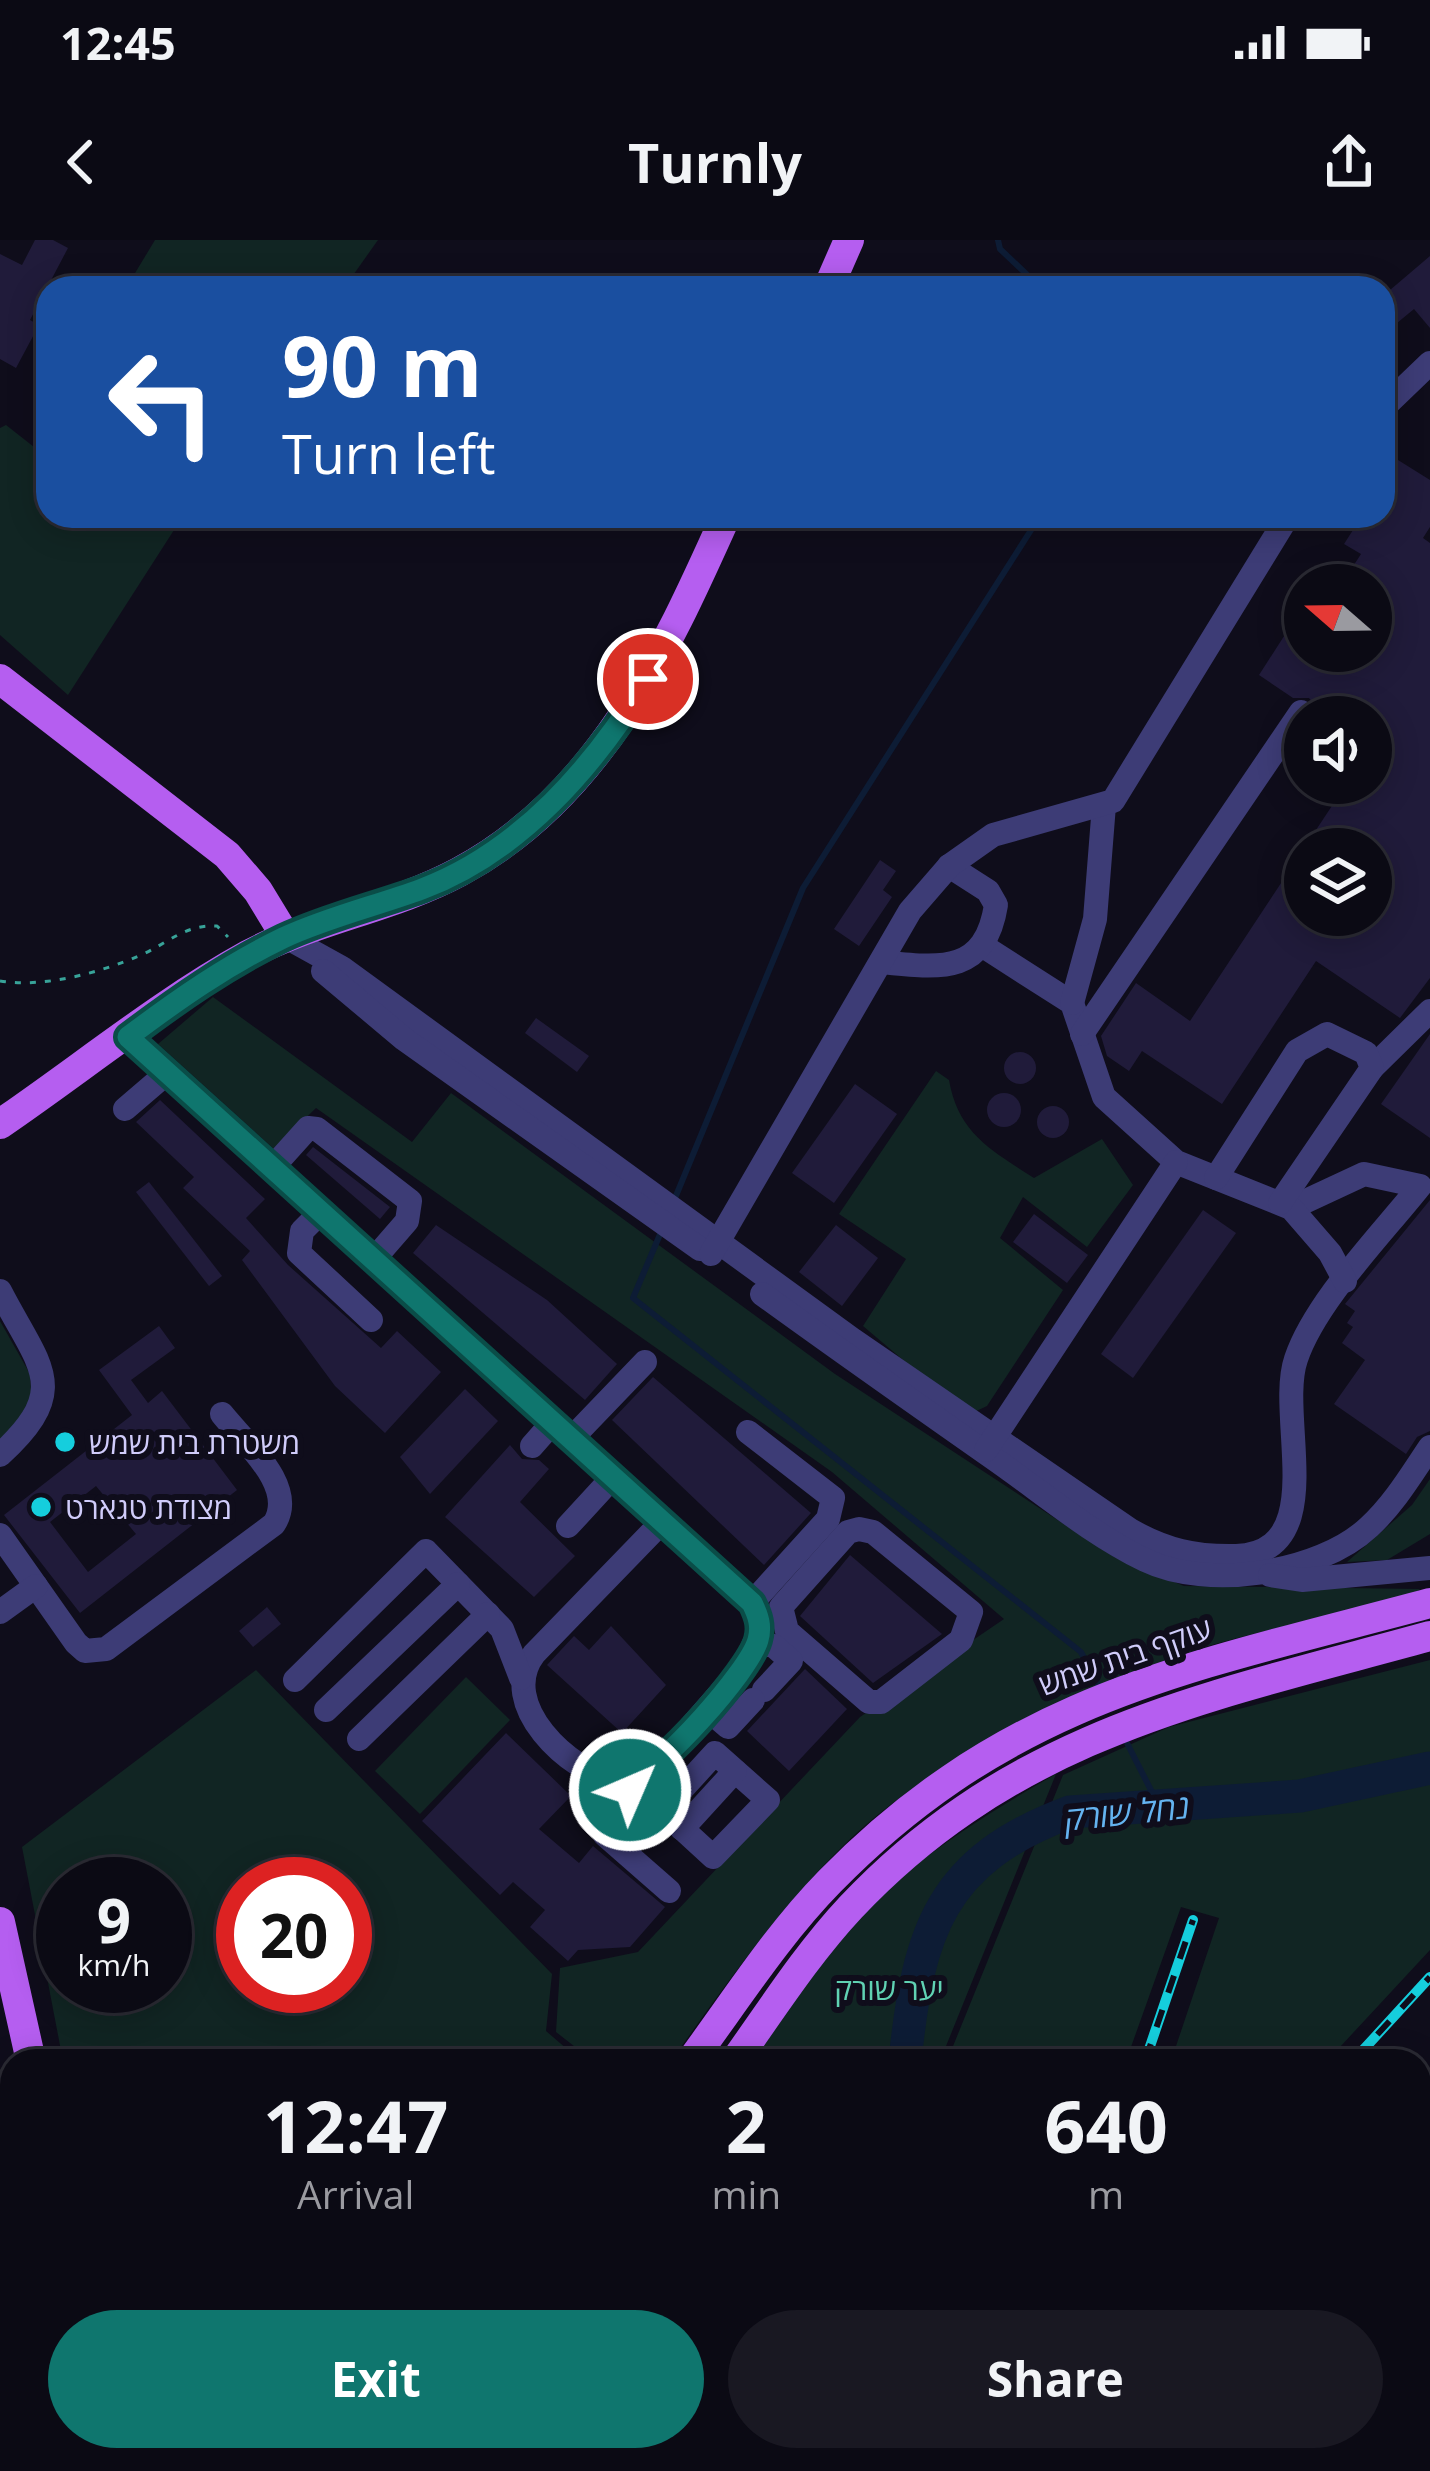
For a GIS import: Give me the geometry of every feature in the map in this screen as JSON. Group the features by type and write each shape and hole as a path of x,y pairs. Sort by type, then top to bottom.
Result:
{"main road":[{"path":"833,276 849,240"},
{"path":"0,1124 246,956 459,872 504,844 560,797 613,735 665,651 721,528"},
{"path":"0,679 227,855 258,891 286,937"},
{"name":"עוקף בית שמש","path":"700,2049 827,1885 907,1809 986,1754 1062,1714 1142,1682 1430,1603"},
{"name":"עוקף בית שמש","path":"744,2049 851,1907 928,1835 1020,1772 1153,1713 1430,1636"},
{"path":"0,1922 28,2049"}],"street":[{"path":"1395,396 1430,363"},
{"path":"715,1249 910,911 950,866 993,836 1104,805 1130,779 1281,528"},
{"path":"1082,1034 1284,737"},
{"path":"1104,805 1095,919 1072,1003 1104,1097 1176,1162 1285,1205 1330,1253 1345,1281"},
{"path":"881,962 962,963 983,946 996,905 988,891 950,866"},
{"path":"286,937 404,1039 715,1249 1144,1560 1198,1574 1262,1573 1302,1580 1430,1568"},
{"path":"983,946 1072,1003"},
{"path":"1285,1205 1372,1068 1430,1011"},
{"path":"1216,1178 1297,1051 1313,1037 1327,1034 1366,1053 1372,1068"},
{"path":"128,1037 663,1520 762,1618 787,1631 869,1702 880,1702 961,1640 971,1612 873,1532 859,1528 848,1532 762,1618"},
{"path":"125,1109 167,1073"},
{"path":"272,1168 308,1128 317,1130 410,1201 413,1209 407,1221 374,1259"},
{"path":"990,1445 1176,1162"},
{"path":"990,1445 1153,1543 1193,1556 1261,1553 1283,1534 1294,1503 1295,1359 1345,1281 1420,1186 1364,1174 1285,1205"},
{"path":"321,1212 302,1231 299,1253 371,1320"},
{"path":"0,1291 44,1376 45,1395 31,1427 0,1455"},
{"path":"532,1446 563,1430 645,1362"},
{"path":"0,1535 76,1643 97,1654 274,1524 281,1513 280,1488 222,1414"},
{"path":"669,1891 605,1835 628,1804 630,1786 654,1769 706,1708 828,1519 833,1498 748,1432"},
{"path":"1262,1573 1365,1531 1430,1447"},
{"path":"568,1526 614,1476"},
{"path":"521,1678 554,1634 663,1520"},
{"path":"296,1680 426,1551 495,1622 521,1678 527,1713 585,1769 630,1786 713,1857 768,1799 715,1753 662,1810"},
{"path":"1392,1574 1430,1555"},
{"path":"326,1710 458,1584"},
{"path":"0,1612 36,1586"},
{"path":"706,1708 728,1727 791,1661 775,1646 762,1618"},
{"path":"495,1622 526,1636 554,1634"},
{"path":"358,1739 495,1622"},
{"path":"682,1829 735,1771"}],"path":[{"path":"0,981 20,984 71,977 140,956 203,925 217,926 246,956"}],"green space":[{"path":"155,240 378,240 352,276 133,276"},
{"path":"6,425 36,449 36,528 175,528 68,695 0,635 0,428"},
{"path":"213,997 412,1142 451,1093 835,1374 1114,1557 1184,1586 1420,1589 1409,1598 1205,1647 1110,1682 1011,1728 919,1784 841,1848 794,1898 680,2049 578,2049 556,2032 560,1968 638,1952 860,1717 1004,1619 832,1472 316,1108 274,1149 158,1044"},
{"path":"936,1071 949,1080 960,1114 979,1138 1034,1178 1102,1139 1133,1185 1087,1247 1023,1197 1000,1238 1063,1290 987,1406 968,1415 863,1326 906,1259 839,1214"},
{"path":"0,1321 30,1374 32,1406 0,1440"},
{"path":"1430,1479 1430,1534 1387,1560 1347,1562 1412,1505"},
{"path":"1430,1660 1430,1950 1338,2049 1175,2049 1219,1918 1181,1907 1130,2049 952,2049 1063,1775 1169,1727"},
{"path":"256,1670 552,1974 546,2031 567,2049 61,2049 54,2013 192,2013 192,1857 36,1857 36,1920 22,1847"},
{"path":"466,1677 510,1720 420,1814 375,1771"},
{"name":"יער שורק","path":"1056,1774 945,2049 757,2049 806,1972 841,1931 897,1880 990,1813"}],"building":[{"path":"35,240 53,240 68,248 53,276 36,276 36,309 30,320 36,331 16,368 0,359 0,254 22,265"},
{"path":"1430,256 1430,328 1414,309 1395,325 1395,286"},
{"path":"1398,460 1430,480 1430,527 1423,538 1430,543 1430,978 1400,1018 1316,961 1222,1104 1142,1051 1129,1071 1107,1056 1101,1036 1136,983 1190,1021 1284,879 1284,936 1392,936 1392,828 1317,828 1333,804 1392,804 1392,696 1290,696 1259,675 1284,636 1284,672 1392,672 1392,564 1355,564 1361,554 1344,544 1354,528 1395,528"},
{"path":"880,860 896,871 883,890 892,897 859,946 834,929"},
{"path":"536,1018 589,1056 577,1072 525,1033"},
{"path":"1430,1034 1430,1138 1381,1104"},
{"path":"1020,1052 1032,1056 1036,1068 1032,1080 1020,1084 1008,1080 1004,1068 1008,1056"},
{"path":"855,1084 897,1114 834,1203 792,1173"},
{"path":"1004,1093 1016,1098 1021,1110 1016,1122 1004,1127 992,1122 987,1110 992,1098"},
{"path":"160,1100 265,1199 246,1218 288,1265 381,1348 397,1331 441,1372 385,1433 335,1386 242,1260 250,1251 183,1188 194,1177 136,1122"},
{"path":"1053,1106 1064,1111 1069,1122 1064,1133 1053,1138 1042,1133 1037,1122 1042,1111"},
{"path":"313,1147 390,1207 380,1219 306,1155"},
{"path":"149,1182 222,1276 209,1286 136,1192"},
{"path":"1430,1200 1430,1431 1417,1437 1406,1454 1334,1404 1365,1360 1342,1343 1353,1327 1347,1323 1355,1311 1345,1304"},
{"path":"1203,1210 1236,1233 1133,1378 1101,1354"},
{"path":"1034,1214 1088,1255 1067,1283 1013,1242"},
{"path":"436,1225 547,1300 617,1364 585,1400 413,1253"},
{"path":"836,1225 878,1258 842,1306 799,1272"},
{"name":"מצודת טגארט","path":"159,1326 175,1348 131,1380 148,1403 162,1391 237,1490 80,1613 4,1515 132,1415 99,1370","holes":["96,1486 136,1534 88,1572 50,1522"]},
{"path":"653,1377 811,1513 764,1565 612,1420"},
{"path":"465,1389 498,1421 430,1494 400,1457"},
{"path":"510,1445 522,1459 539,1460 549,1469 520,1502 575,1556 534,1597 445,1517"},
{"path":"850,1555 942,1634 873,1683 800,1616"},
{"path":"267,1607 281,1624 253,1647 239,1631"},
{"path":"611,1626 666,1685 622,1733 547,1665 574,1636 589,1650"},
{"path":"805,1669 847,1709 789,1771 747,1731"},
{"path":"506,1733 571,1796 539,1829 579,1863 593,1846 665,1907 630,1947 578,1950 568,1961 530,1927 545,1910 513,1882 500,1895 422,1821"}],"waterway":[{"path":"998,240 1000,249 1028,276"},
{"path":"673,1203 803,888 1032,528"},
{"path":"661,1232 633,1298 1081,1652 1100,1688"},
{"path":"1126,1741 1159,1806"},
{"name":"נחל שורק","path":"906,2049 918,1974 944,1906 964,1878 991,1853 1026,1831 1070,1812 1300,1796 1430,1768"}],"railway":[{"path":"1149,2049 1193,1920"},
{"path":"1364,2049 1430,1977"}],"place":[{"name":"משטרת בית שמש","path":"65,1442"},
{"name":"מצודת טגארט","path":"41,1507"}],"route":[{"path":"630,1790 630,1782 654,1769 752,1655 760,1630 752,1603 128,1037 246,956 319,922 425,888 504,844 560,797 613,735 648,679"}]}
